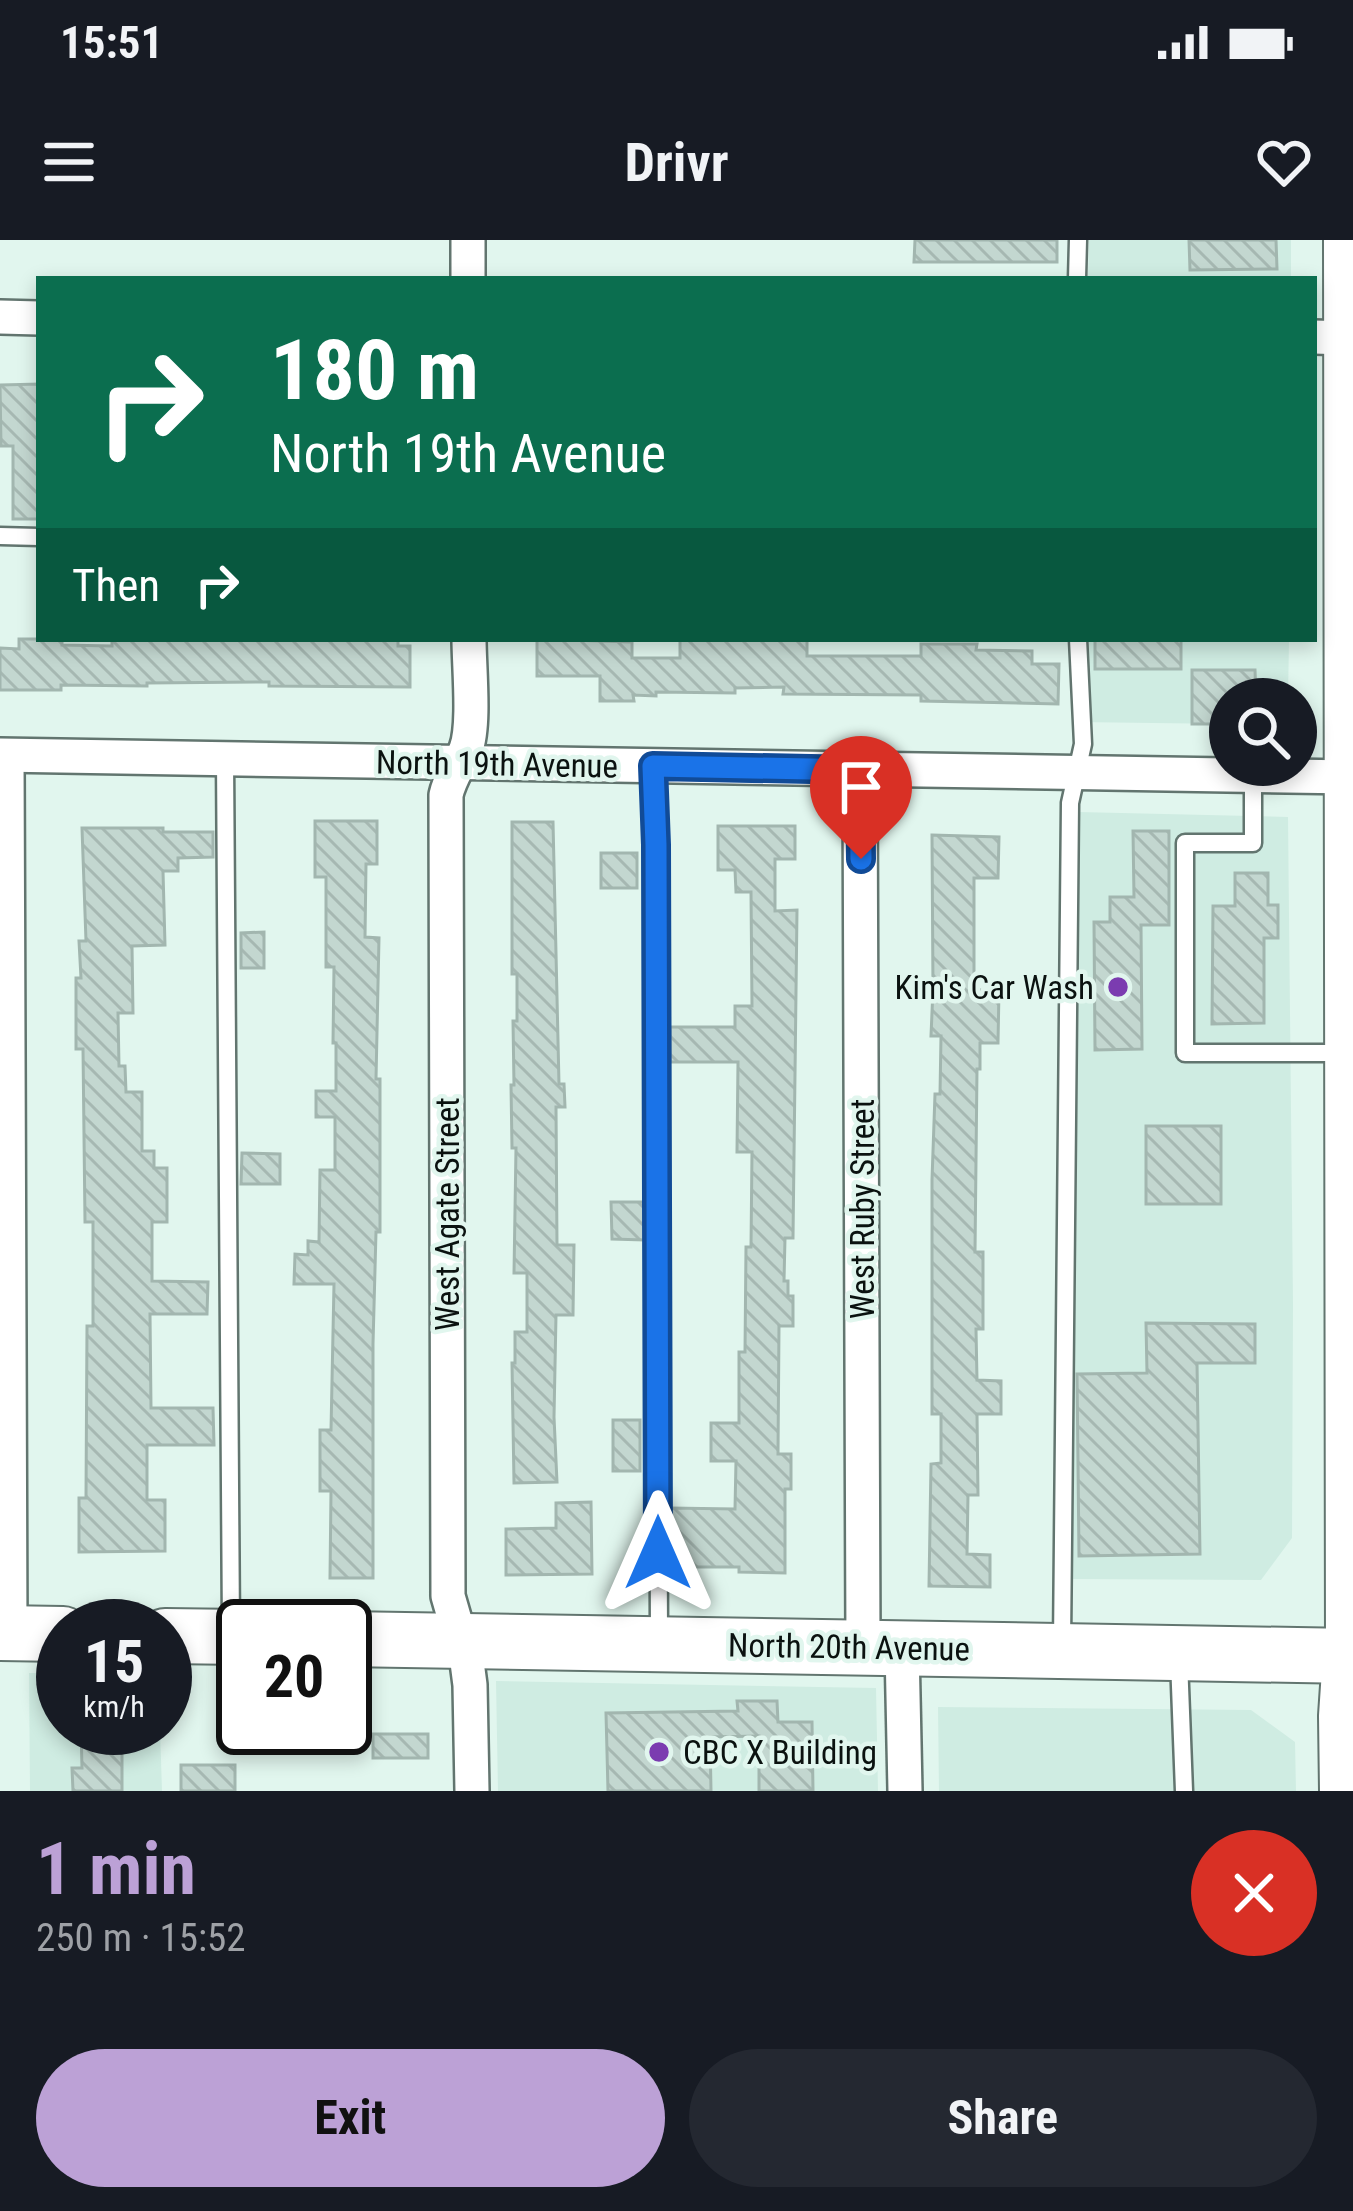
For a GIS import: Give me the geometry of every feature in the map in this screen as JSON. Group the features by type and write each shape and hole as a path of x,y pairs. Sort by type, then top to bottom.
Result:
{"main road":[{"path":"1347,1791 1346,1716 1352,1656 1351,777 1331,338 1348,240"},
{"path":"5,1633 36,1634"},
{"name":"North 20th Avenue","path":"372,1639 1352,1656"}],"street":[{"path":"468,240 468,276"},
{"path":"0,317 36,318"},
{"name":"West Agate Street","path":"469,642 469,731 450,778 446,809 448,1596 470,1685 472,1791"},
{"path":"4,756 5,1633"},
{"name":"North 19th Avenue","path":"4,756 1209,775"},
{"name":"West Ruby Street","path":"860,770 883,1648 904,1791"},
{"name":"North 19th Avenue","path":"1317,777 1351,777"}],"lane":[{"path":"1077,276 1078,240"},
{"path":"0,536 36,537"},
{"path":"1061,1651 1070,803 1083,744 1078,642"},
{"path":"225,759 236,1599"},
{"path":"653,766 659,1644"},
{"path":"1253,786 1253,843 1185,843 1185,1052 1349,1053"},
{"path":"1179,1653 1184,1791"}],"shaded area":[{"path":"1089,240 1291,240 1291,276 1088,276"},
{"path":"1077,642 1289,642 1288,678 1209,678 1209,724 1076,722"},
{"path":"1078,812 1288,817 1292,1538 1261,1580 1072,1579"},
{"path":"29,1673 36,1673 36,1755 161,1755 162,1791 30,1791"},
{"path":"496,1681 876,1688 878,1791 498,1791"},
{"path":"938,1707 1251,1710 1295,1742 1296,1791 939,1791"}],"building":[{"path":"915,240 1057,240 1057,262 914,262"},
{"path":"1189,240 1276,240 1277,269 1190,270"},
{"path":"36,384 36,519 13,519 13,446 1,446 0,385"},
{"path":"19,639 112,646 112,642 398,642 398,646 410,646 410,687 269,686 269,682 0,690 0,648 19,649"},
{"path":"537,642 632,642 632,658 680,658 680,642 807,642 807,656 921,656 921,644 977,644 976,650 1032,651 1032,664 1059,664 1058,704 921,701 921,695 783,694 784,687 735,688 735,693 656,692 656,696 633,695 634,701 600,701 600,676 537,676"},
{"path":"1095,642 1181,642 1181,669 1095,669"},
{"path":"1192,670 1255,670 1255,678 1209,678 1209,724 1192,724"},
{"path":"315,821 377,821 377,864 366,864 365,937 379,938 380,1232 376,1232 373,1344 373,1578 330,1578 331,1491 320,1491 320,1430 331,1430 334,1284 294,1284 295,1254 308,1255 308,1241 319,1242 320,1170 335,1170 335,1117 316,1117 316,1091 336,1091 336,1043 334,967 326,967 326,877 315,877"},
{"path":"512,822 553,822 559,1084 564,1084 565,1107 556,1107 557,1245 574,1245 573,1315 556,1315 557,1482 514,1483 512,1363 515,1332 527,1332 527,1273 514,1273 516,1148 512,1148 511,1085 517,974 512,974"},
{"path":"718,826 795,826 795,859 775,859 775,911 797,910 793,1238 785,1238 784,1281 788,1281 788,1296 793,1296 793,1326 779,1326 778,1454 791,1454 791,1489 785,1489 785,1573 671,1567 671,1508 735,1509 736,1461 711,1461 711,1423 739,1423 739,1352 745,1352 752,1152 737,1152 738,1062 670,1062 670,1027 735,1027 735,1006 752,1006 751,892 736,892 735,870 718,870"},
{"path":"82,828 213,832 213,857 178,858 178,871 163,871 165,945 132,946 133,1013 118,1013 119,1066 125,1066 126,1092 142,1092 142,1151 154,1151 154,1168 167,1168 167,1222 152,1222 152,1281 208,1282 207,1314 150,1314 151,1408 213,1408 214,1445 147,1445 147,1500 165,1500 165,1551 79,1552 79,1498 86,1498 87,1326 93,1326 93,1222 85,1222 83,1049 76,1049 79,941 86,941"},
{"name":"Kim's Car Wash","path":"1133,831 1169,831 1169,925 1141,925 1142,1049 1095,1050 1094,922 1110,922 1110,897 1134,897"},
{"path":"932,835 999,837 998,878 974,878 974,990 999,990 998,1043 980,1043 977,1069 975,1252 983,1252 983,1329 976,1329 977,1380 1001,1381 1001,1414 977,1414 978,1495 968,1495 967,1554 990,1555 990,1587 929,1586 931,1464 941,1463 941,1414 932,1414 932,1180 941,1036 931,1036"},
{"path":"601,853 637,853 637,888 601,888"},
{"path":"1235,873 1268,873 1268,905 1278,905 1278,938 1264,938 1264,1023 1212,1024 1213,906 1235,906"},
{"path":"264,932 264,968 241,968 241,933"},
{"path":"1146,1126 1221,1126 1221,1204 1146,1204"},
{"path":"242,1153 280,1154 280,1184 241,1184"},
{"path":"611,1202 644,1202 644,1240 612,1239"},
{"path":"1146,1323 1255,1324 1255,1363 1197,1363 1200,1554 1079,1556 1077,1374 1147,1373"},
{"path":"613,1420 640,1420 640,1471 613,1471"},
{"path":"591,1502 592,1574 506,1575 506,1529 556,1528 556,1503"},
{"path":"737,1701 777,1701 778,1722 812,1722 813,1791 759,1791 759,1736 710,1737 711,1791 608,1791 606,1713 738,1711"},
{"path":"373,1734 428,1734 428,1758 373,1758"},
{"path":"82,1755 122,1755 122,1791 73,1791 72,1768 82,1768"},
{"path":"181,1765 235,1765 235,1791 181,1791"}],"place":[{"name":"Kim's Car Wash","path":"1118,987"},
{"name":"CBC X Building","path":"659,1752"}],"route":[{"path":"658,1553 653,766 860,770 861,859"}]}
